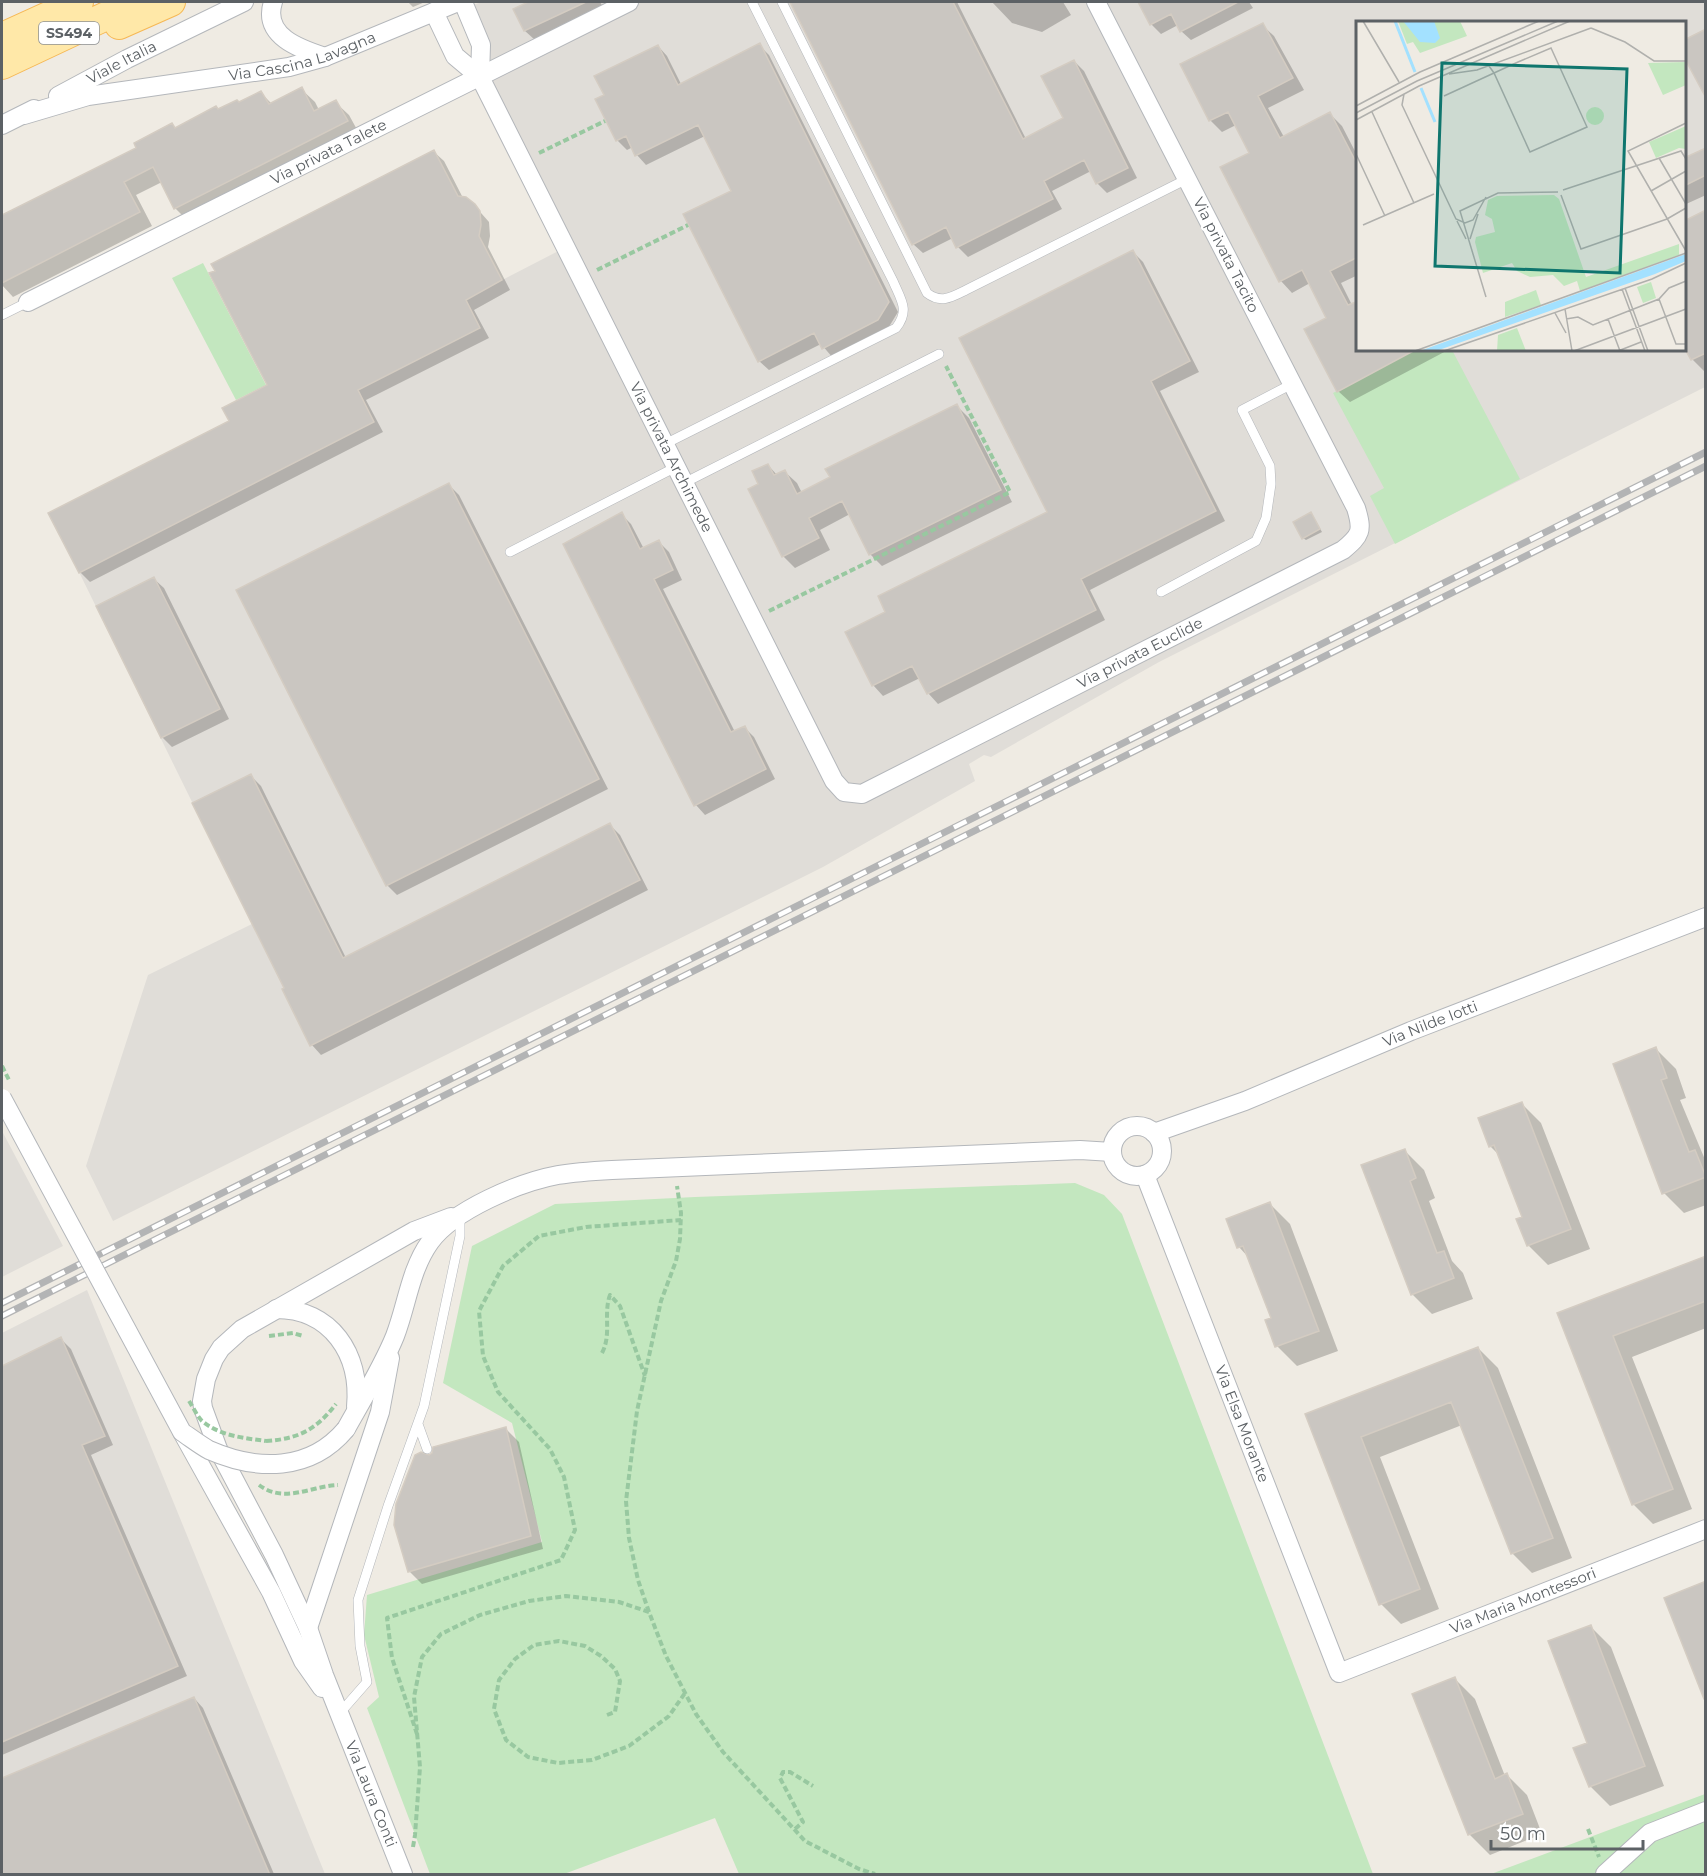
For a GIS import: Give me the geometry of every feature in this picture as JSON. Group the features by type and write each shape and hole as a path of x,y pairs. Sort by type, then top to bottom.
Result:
{"main road":[{"name":"SS494","path":"2,37 79,2"},
{"name":"SS494","path":"2,64 136,2"},
{"path":"50,42 122,24 171,2"}],"street":[{"name":"Viale Italia","path":"2,125 127,59 244,2"},
{"path":"273,2 271,8 273,25 283,39 297,48 325,57"},
{"name":"Via Cascina Lavagna","path":"24,114 88,96 289,67 325,57 458,2"},
{"path":"463,2 482,45 480,77"},
{"name":"Via privata Talete","path":"28,302 629,2"},
{"name":"Via privata Tacito","path":"1096,2 1356,508"},
{"path":"434,12 455,56 480,77"},
{"path":"127,59 124,71 129,82 141,88"},
{"name":"Via privata Archimede","path":"480,77 834,781 844,792 862,794 891,781"},
{"name":"Via privata Euclide","path":"891,781 1342,550 1356,539 1361,530 1356,508"},
{"name":"Via Nilde Iotti","path":"1154,1133 1245,1101 1411,1031 1706,917"},
{"path":"6,1091 182,1432 271,1592 303,1661 339,1714"},
{"path":"1139,1126 1154,1133 1160,1141 1162,1152 1160,1162 1154,1170 1145,1175 1130,1175 1123,1171 1114,1160 1112,1152 1113,1144 1123,1130 1139,1126"},
{"path":"339,1714 308,1628 274,1555 218,1449 203,1408 206,1379 214,1359 221,1348 252,1322 414,1231 538,1180 578,1172 1080,1150 1112,1152"},
{"name":"Via Elsa Morante","path":"1145,1175 1339,1673"},
{"path":"308,1628 380,1412 394,1337 417,1267 424,1251 435,1236 460,1214"},
{"path":"276,1309 291,1309 310,1315 340,1339 351,1358 354,1370 357,1395 356,1412"},
{"path":"182,1432 208,1449 238,1460 264,1465 298,1462 319,1453 339,1438 346,1429 394,1337"},
{"name":"Via Maria Montessori","path":"1339,1673 1706,1528"},
{"name":"Via Laura Conti","path":"339,1714 403,1875"},
{"path":"1605,1874 1650,1833 1706,1810"}],"lane":[{"path":"665,444 896,328 905,310 893,281 752,2"},
{"path":"782,2 927,293 934,298 946,300 1187,179"},
{"path":"2,315 28,302"},
{"path":"510,552 939,354"},
{"path":"1161,592 1256,541 1266,518 1270,501 1270,466 1242,410 1293,384"},
{"path":"339,1714 367,1682 360,1646 358,1600 388,1506 424,1406 460,1236 460,1214"},
{"path":"418,1424 427,1449"}],"path":[{"path":"522,161 605,121"},
{"path":"581,277 688,225"},
{"path":"753,620 1010,492 939,354"},
{"path":"2,1066 6,1091"},
{"path":"676,1186 681,1220 680,1239 676,1261 661,1301 637,1412 626,1500 629,1538 638,1580 666,1656 696,1713 723,1752 805,1840 875,1875"},
{"path":"417,1734 392,1658 387,1618 561,1560 575,1530 564,1477 550,1449 498,1392 483,1356 479,1311 503,1266 539,1236 586,1227 681,1220"},
{"path":"602,1353 608,1342 607,1304 610,1295 620,1306 645,1376"},
{"path":"262,1338 293,1333 308,1337"},
{"path":"266,1441 286,1440 308,1431 324,1420 336,1404 338,1393"},
{"path":"255,1480 271,1493 284,1495 323,1486 343,1485"},
{"path":"412,1848 420,1767 414,1697 422,1657 441,1634 480,1614 529,1601 566,1596 619,1602 649,1612"},
{"path":"607,1715 615,1712 620,1681 615,1669 585,1646 559,1641 534,1646 515,1659 499,1680 494,1709 506,1740 528,1757 558,1763 592,1760 628,1746 669,1716 686,1693"},
{"path":"795,1829 803,1822 780,1778 783,1772 790,1772 813,1786"},
{"path":"1588,1829 1605,1874"}],"shaded area":[{"path":"482,2 1705,2 1705,387 1159,662 991,757 984,755 969,764 975,781 823,867 113,1221 86,1166 148,975 252,924 50,513 572,244 458,10"},
{"path":"2,1131 63,1246 2,1277"},
{"path":"87,1290 325,1874 2,1874 2,1333"}],"green space":[{"path":"203,263 266,385 236,400 172,278"},
{"path":"1413,351 1453,351 1520,479 1395,544 1370,496 1384,488 1333,393"},
{"path":"1075,1183 1104,1195 1122,1214 1373,1874 739,1874 715,1818 564,1874 430,1874 367,1708 379,1697 364,1635 367,1595 542,1542 512,1423 443,1383 472,1246 555,1204"},
{"path":"1705,1794 1705,1874 1491,1874"}],"building":[{"path":"528,2 586,2 524,31 513,9"},
{"path":"790,2 953,2 1023,139 1063,118 1041,76 1074,60 1128,168 1096,184 1084,160 1044,181 1053,199 956,248 946,227 912,245"},
{"path":"1138,2 1238,2 1180,32 1171,14 1150,25"},
{"path":"1263,23 1293,78 1258,96 1280,138 1330,112 1356,162 1356,258 1330,271 1348,305 1356,302 1356,351 1413,351 1337,392 1304,329 1326,318 1302,270 1279,282 1220,167 1249,153 1228,112 1209,121 1180,64"},
{"path":"1706,29 1706,98 1686,61 1686,39"},
{"path":"760,43 889,302 878,320 822,349 814,333 758,362 683,214 731,191 698,125 635,156 626,136 616,141 595,99 604,95 594,76 658,45 678,85"},
{"path":"302,87 314,111 336,100 348,121 174,209 153,167 124,182 140,212 2,283 2,215 136,148 134,143 172,123 175,128 216,106 218,109 237,100 239,102 261,91 269,104"},
{"path":"1706,148 1706,175 1686,185 1686,157"},
{"path":"434,150 458,196 466,197 480,211 479,236 502,280 466,300 480,328 358,390 374,422 79,573 48,513 229,421 222,408 267,385 209,273 215,271 211,264"},
{"path":"1706,210 1706,353 1691,360 1686,351 1686,220"},
{"path":"1133,250 1190,361 1151,381 1216,511 1081,579 1096,610 927,694 912,666 872,686 845,632 885,612 878,596 1047,512 959,338"},
{"path":"957,404 1001,490 869,555 842,501 809,518 819,538 782,557 748,489 758,484 752,471 768,464 774,475 785,470 797,494 830,477 825,469"},
{"path":"449,483 599,779 386,886 236,590"},
{"path":"622,512 640,549 659,540 673,570 654,579 731,732 745,726 766,769 694,806 563,544"},
{"path":"1311,512 1320,529 1302,539 1293,522"},
{"path":"154,577 220,709 161,738 96,606"},
{"path":"251,774 343,958 610,823 640,880 310,1046 282,989 284,988 192,803"},
{"path":"1656,1047 1667,1078 1661,1080 1689,1152 1695,1150 1706,1177 1662,1194 1613,1064"},
{"path":"1522,1102 1571,1229 1527,1246 1516,1219 1522,1217 1494,1145 1489,1147 1478,1118"},
{"path":"1405,1149 1416,1178 1410,1181 1437,1253 1444,1251 1454,1278 1411,1295 1361,1165"},
{"path":"1270,1202 1319,1331 1275,1347 1265,1320 1271,1318 1243,1246 1237,1248 1226,1219"},
{"path":"1706,1256 1706,1301 1613,1336 1673,1489 1632,1505 1557,1313"},
{"path":"61,1337 105,1436 82,1445 178,1666 2,1742 2,1366"},
{"path":"1478,1347 1553,1538 1511,1554 1451,1402 1361,1437 1420,1589 1379,1605 1305,1414"},
{"path":"506,1427 531,1536 408,1572 394,1525 396,1504 415,1455 421,1452 429,1455 433,1447"},
{"path":"1706,1581 1706,1699 1704,1699 1664,1598"},
{"path":"1591,1625 1645,1766 1589,1787 1573,1748 1587,1743 1548,1641"},
{"path":"1455,1677 1495,1779 1507,1773 1523,1814 1468,1835 1412,1694"},
{"path":"194,1697 270,1875 2,1875 2,1778"}],"railway":[{"path":"2,1303 1706,452"},
{"path":"2,1316 1706,466"}]}
